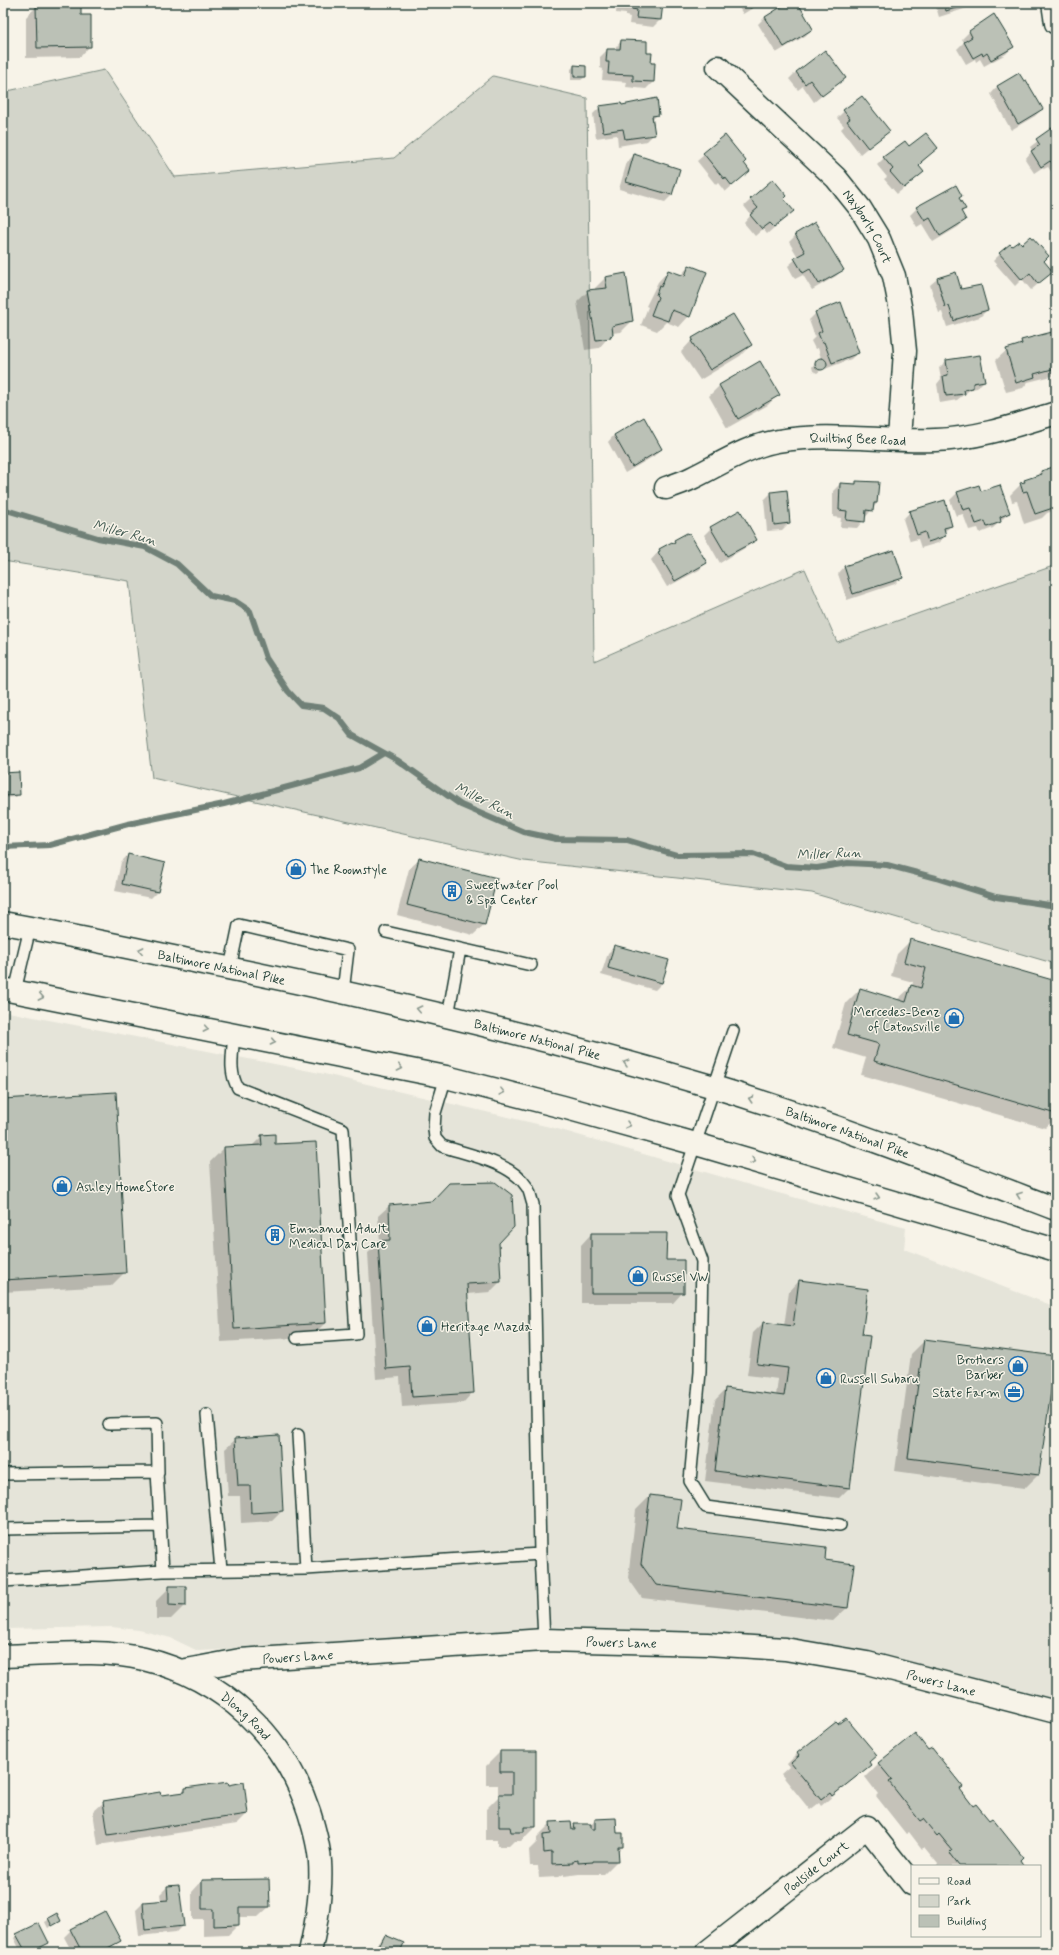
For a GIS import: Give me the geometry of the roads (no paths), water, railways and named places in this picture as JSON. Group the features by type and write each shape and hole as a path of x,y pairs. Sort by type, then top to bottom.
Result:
{"street":[{"path":"1052,3 1056,22"},
{"name":"Nayborly Court","path":"718,67 836,178 860,208 879,239 894,276 901,311 905,351 899,439"},
{"name":"Quilting Bee Road","path":"666,488 692,478 715,465 776,441 833,438 936,440 971,436 1015,426 1056,413"},
{"name":"Baltimore National Pike","path":"3,924 30,928 230,968 448,1016 714,1087 858,1135 1056,1208"},
{"path":"9,990 446,1077 563,1107 696,1144 1056,1250"},
{"name":"Powers Lane","path":"181,1671 240,1660 544,1640 707,1644 785,1650 867,1662 1056,1712"},
{"name":"Dlong Road","path":"3,1656 111,1653 145,1659 181,1671 210,1686 242,1709 266,1733 285,1759 302,1792 312,1824 320,1860 320,1885 318,1921 310,1952"},
{"name":"Poolside Court","path":"707,1952 867,1826 911,1883"}],"lane":[{"path":"230,968 239,925 348,950 343,992"},
{"path":"9,990 30,928"},
{"path":"386,932 530,965"},
{"path":"448,1016 460,949"},
{"path":"733,1031 678,1195 702,1261 700,1372 690,1481 706,1507 840,1525"},
{"path":"234,1034 232,1073 238,1088 344,1129 356,1334 297,1338"},
{"path":"446,1077 435,1112 435,1138 442,1146 506,1167 519,1177 528,1188 533,1204 540,1554 544,1640"},
{"path":"208,1415 221,1570"},
{"path":"109,1424 157,1423 163,1571"},
{"path":"298,1435 306,1569"},
{"path":"3,1474 158,1473"},
{"path":"3,1529 160,1526"},
{"path":"3,1581 163,1571 306,1569 540,1554"}],"waterway":[{"name":"Miller Run","path":"3,509 98,538 145,547 177,564 211,596 235,601 250,611 266,658 288,691 301,705 324,708 339,718 352,735 397,760 461,805 524,832 556,839 627,840 677,855 753,854 786,866 817,868 848,863 887,865 936,878 996,897 1056,906"},
{"path":"3,847 50,845 128,824 224,804 359,768 384,753"}],"place":[{"name":"The Roomstyle","path":"296,869"},
{"name":"Sweetwater Pool & Spa Center","path":"452,891"},
{"name":"Mercedes-Benz of Catonsville","path":"954,1018"},
{"name":"Ashley HomeStore","path":"62,1186"},
{"name":"Emmanuel Adult Medical Day Care","path":"275,1235"},
{"name":"Russel VW","path":"638,1276"},
{"name":"Heritage Mazda","path":"427,1326"},
{"name":"Brothers Barber","path":"1018,1366"},
{"name":"Russell Subaru","path":"826,1378"},
{"name":"State Farm","path":"1014,1392"}]}
